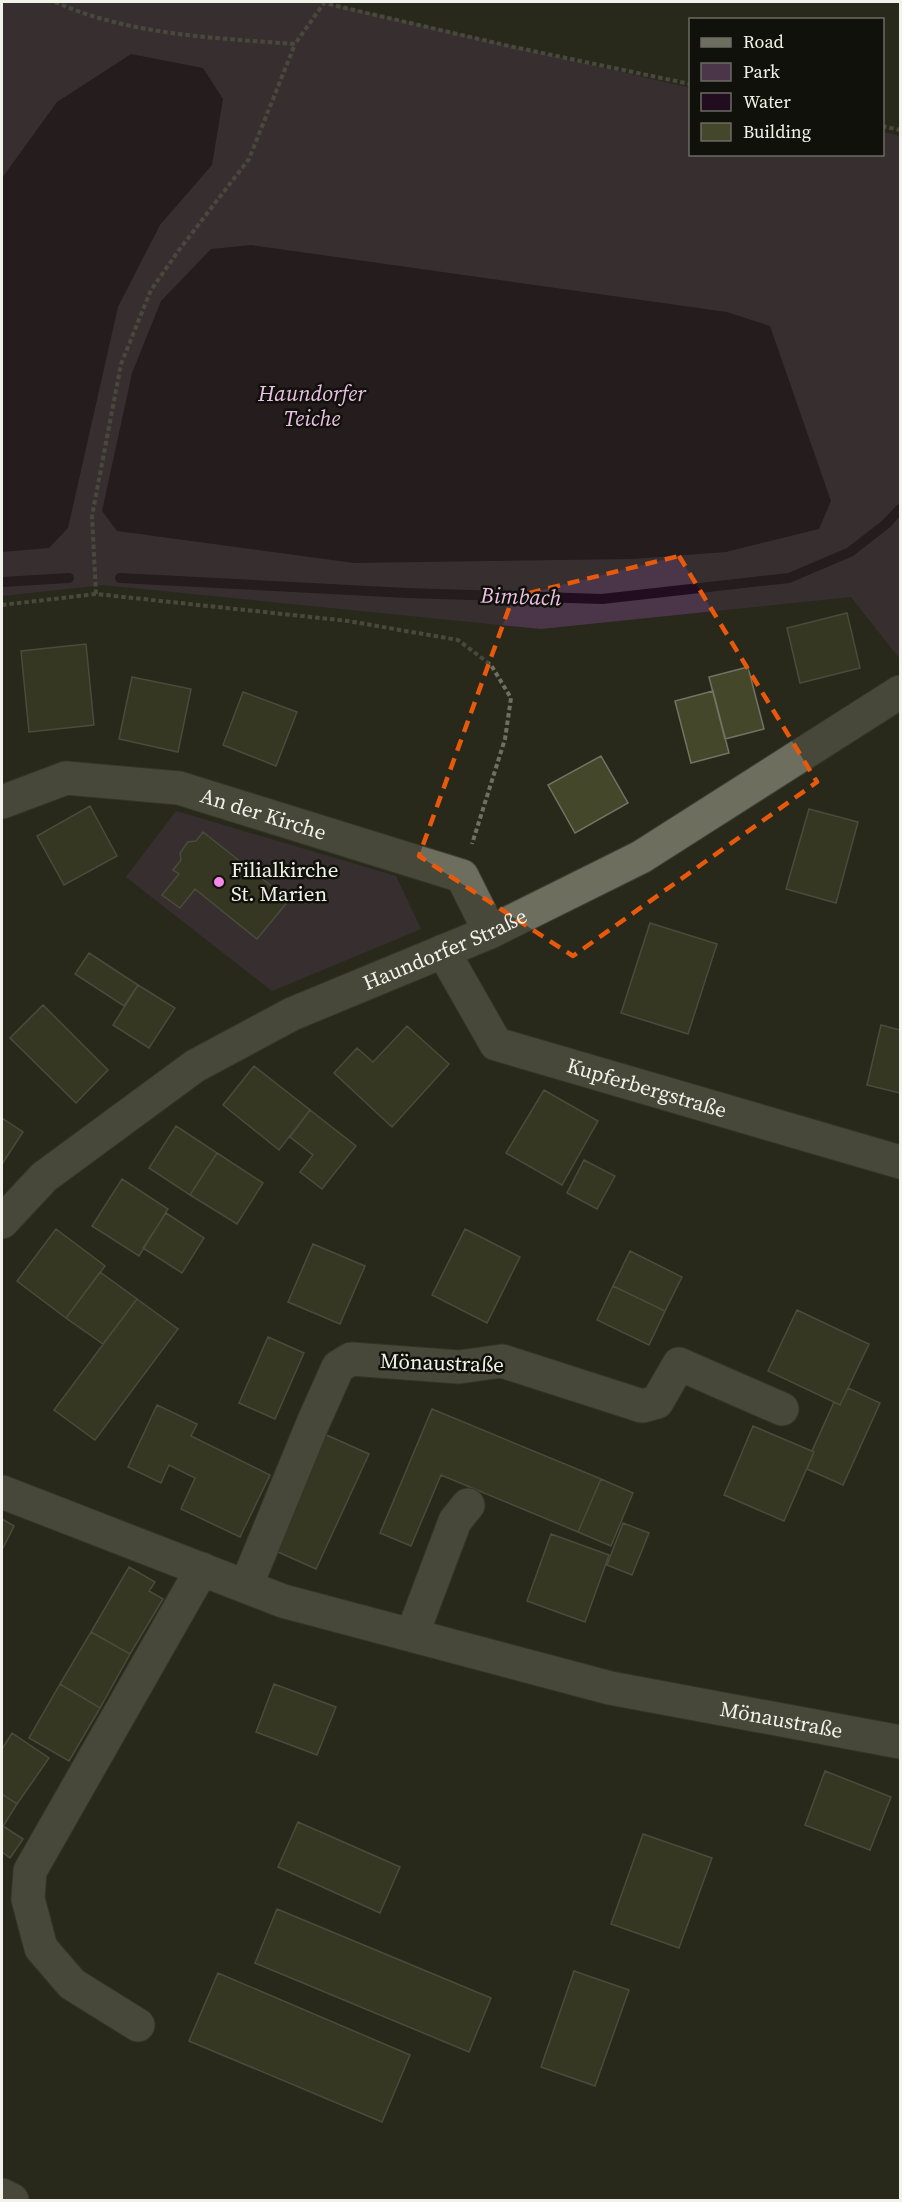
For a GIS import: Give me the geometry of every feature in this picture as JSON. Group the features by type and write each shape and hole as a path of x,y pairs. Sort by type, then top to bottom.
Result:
{"street":[{"name":"Haundorfer Straße","path":"2,1222 44,1177 195,1066 292,1014 490,932 641,857 900,692"},
{"name":"An der Kirche","path":"2,802 66,777 179,788 462,876"},
{"path":"462,876 490,932"},
{"name":"Kupferbergstraße","path":"443,951 496,1044 900,1162"},
{"name":"Mönaustraße","path":"246,1586 308,1433 338,1367 351,1359 459,1367 502,1361 642,1406 657,1402 680,1364 782,1410"},
{"name":"Mönaustraße","path":"2,1492 283,1600 610,1688 900,1742"},
{"path":"412,1635 455,1521 468,1505"},
{"path":"138,2025 72,1984 41,1948 28,1899 30,1871 202,1569"},
{"path":"2,2195 12,2200"}],"path":[{"path":"55,2 106,21 205,37 295,44"},
{"path":"96,594 92,516 121,364 151,290 249,159 295,44 324,2 509,46 689,84"},
{"path":"884,126 900,130"},
{"path":"2,605 96,594 348,621 458,640 491,664 511,698 505,739 462,876"}],"highlighted area":[{"path":"679,556 817,782 573,956 419,856 513,597"}],"green space":[{"path":"2,2 324,2 689,88 689,156 884,156 884,132 900,136 900,659 851,597 541,629 103,585 2,596"},
{"path":"176,811 396,876 421,929 272,991 126,877"}],"water":[{"path":"131,54 203,68 223,99 212,165 160,225 118,307 68,528 49,548 2,552 2,178 57,102"},
{"name":"Haundorfer Teiche","path":"251,245 727,312 770,326 831,501 819,529 726,552 633,559 354,563 117,531 102,511 132,373 161,301 211,249"}],"building":[{"path":"847,613 860,668 800,683 787,628"},
{"path":"86,644 94,725 29,732 21,651"},
{"path":"748,667 764,729 725,739 709,677"},
{"path":"132,677 191,689 178,752 119,739"},
{"path":"713,691 729,753 691,763 675,701"},
{"path":"243,692 297,712 276,766 223,745"},
{"path":"601,756 628,803 575,833 548,785"},
{"path":"90,806 117,856 64,885 37,836"},
{"path":"809,809 858,822 836,903 786,889"},
{"name":"Filialkirche St. Marien","path":"203,832 289,900 257,939 195,889 180,908 162,895 179,874 173,870 181,860 180,853 188,842 196,841"},
{"path":"650,923 717,944 688,1034 621,1013"},
{"path":"89,953 138,985 124,1006 75,974"},
{"path":"138,985 175,1008 149,1048 113,1025"},
{"path":"43,1005 108,1070 76,1103 10,1038"},
{"path":"881,1025 900,1030 900,1093 867,1085"},
{"path":"407,1026 449,1064 392,1127 334,1073 357,1048 373,1062"},
{"path":"254,1066 310,1110 279,1150 223,1105"},
{"path":"544,1090 598,1121 562,1185 506,1153"},
{"path":"310,1110 356,1146 322,1189 300,1172 313,1155 290,1137"},
{"path":"2,1118 23,1132 2,1164"},
{"path":"176,1126 217,1153 190,1195 149,1168"},
{"path":"217,1153 263,1183 237,1224 190,1195"},
{"path":"584,1160 615,1176 597,1209 567,1193"},
{"path":"122,1179 168,1209 139,1256 92,1226"},
{"path":"166,1213 204,1238 182,1273 143,1248"},
{"path":"56,1229 105,1266 66,1318 17,1281"},
{"path":"465,1229 520,1257 487,1323 432,1295"},
{"path":"313,1244 365,1266 340,1324 288,1302"},
{"path":"630,1251 682,1277 665,1311 613,1286"},
{"path":"100,1272 137,1299 103,1344 66,1318"},
{"path":"613,1286 665,1311 649,1345 597,1320"},
{"path":"137,1299 178,1329 95,1440 54,1410"},
{"path":"797,1310 869,1344 840,1405 768,1371"},
{"path":"268,1337 304,1353 275,1419 239,1403"},
{"path":"848,1388 880,1403 843,1485 807,1469 814,1452 812,1451 834,1402 840,1405"},
{"path":"157,1405 197,1424 191,1436 270,1475 240,1537 181,1509 195,1478 169,1465 161,1483 128,1467"},
{"path":"432,1409 601,1479 578,1532 441,1475 411,1546 380,1533"},
{"path":"753,1426 814,1452 784,1521 724,1495"},
{"path":"322,1433 369,1454 316,1569 269,1548"},
{"path":"601,1479 633,1493 611,1546 578,1532"},
{"path":"2,1519 14,1526 2,1550"},
{"path":"623,1523 649,1533 632,1575 607,1565"},
{"path":"551,1534 609,1555 585,1622 527,1601"},
{"path":"129,1567 155,1582 149,1591 163,1599 130,1654 91,1632"},
{"path":"91,1632 130,1654 100,1708 60,1684"},
{"path":"60,1684 100,1708 69,1761 29,1738"},
{"path":"274,1684 336,1707 317,1755 256,1732"},
{"path":"12,1733 49,1758 17,1804 2,1794 2,1749"},
{"path":"825,1771 891,1797 870,1850 805,1825"},
{"path":"2,1794 17,1804 2,1828"},
{"path":"298,1822 400,1867 380,1913 278,1867"},
{"path":"3,1826 23,1839 10,1858 2,1852"},
{"path":"643,1834 712,1858 679,1948 611,1924"},
{"path":"277,1909 491,1998 469,2052 255,1963"},
{"path":"574,1971 629,1990 595,2086 541,2067"},
{"path":"218,1973 410,2055 382,2122 189,2041"}],"waterway":[{"name":"Bimbach","path":"120,578 407,593 602,599 789,578 850,552 886,524 900,509"},
{"name":"Bimbach","path":"2,582 69,578"}],"place":[{"name":"Filialkirche St. Marien","path":"219,882"}]}
